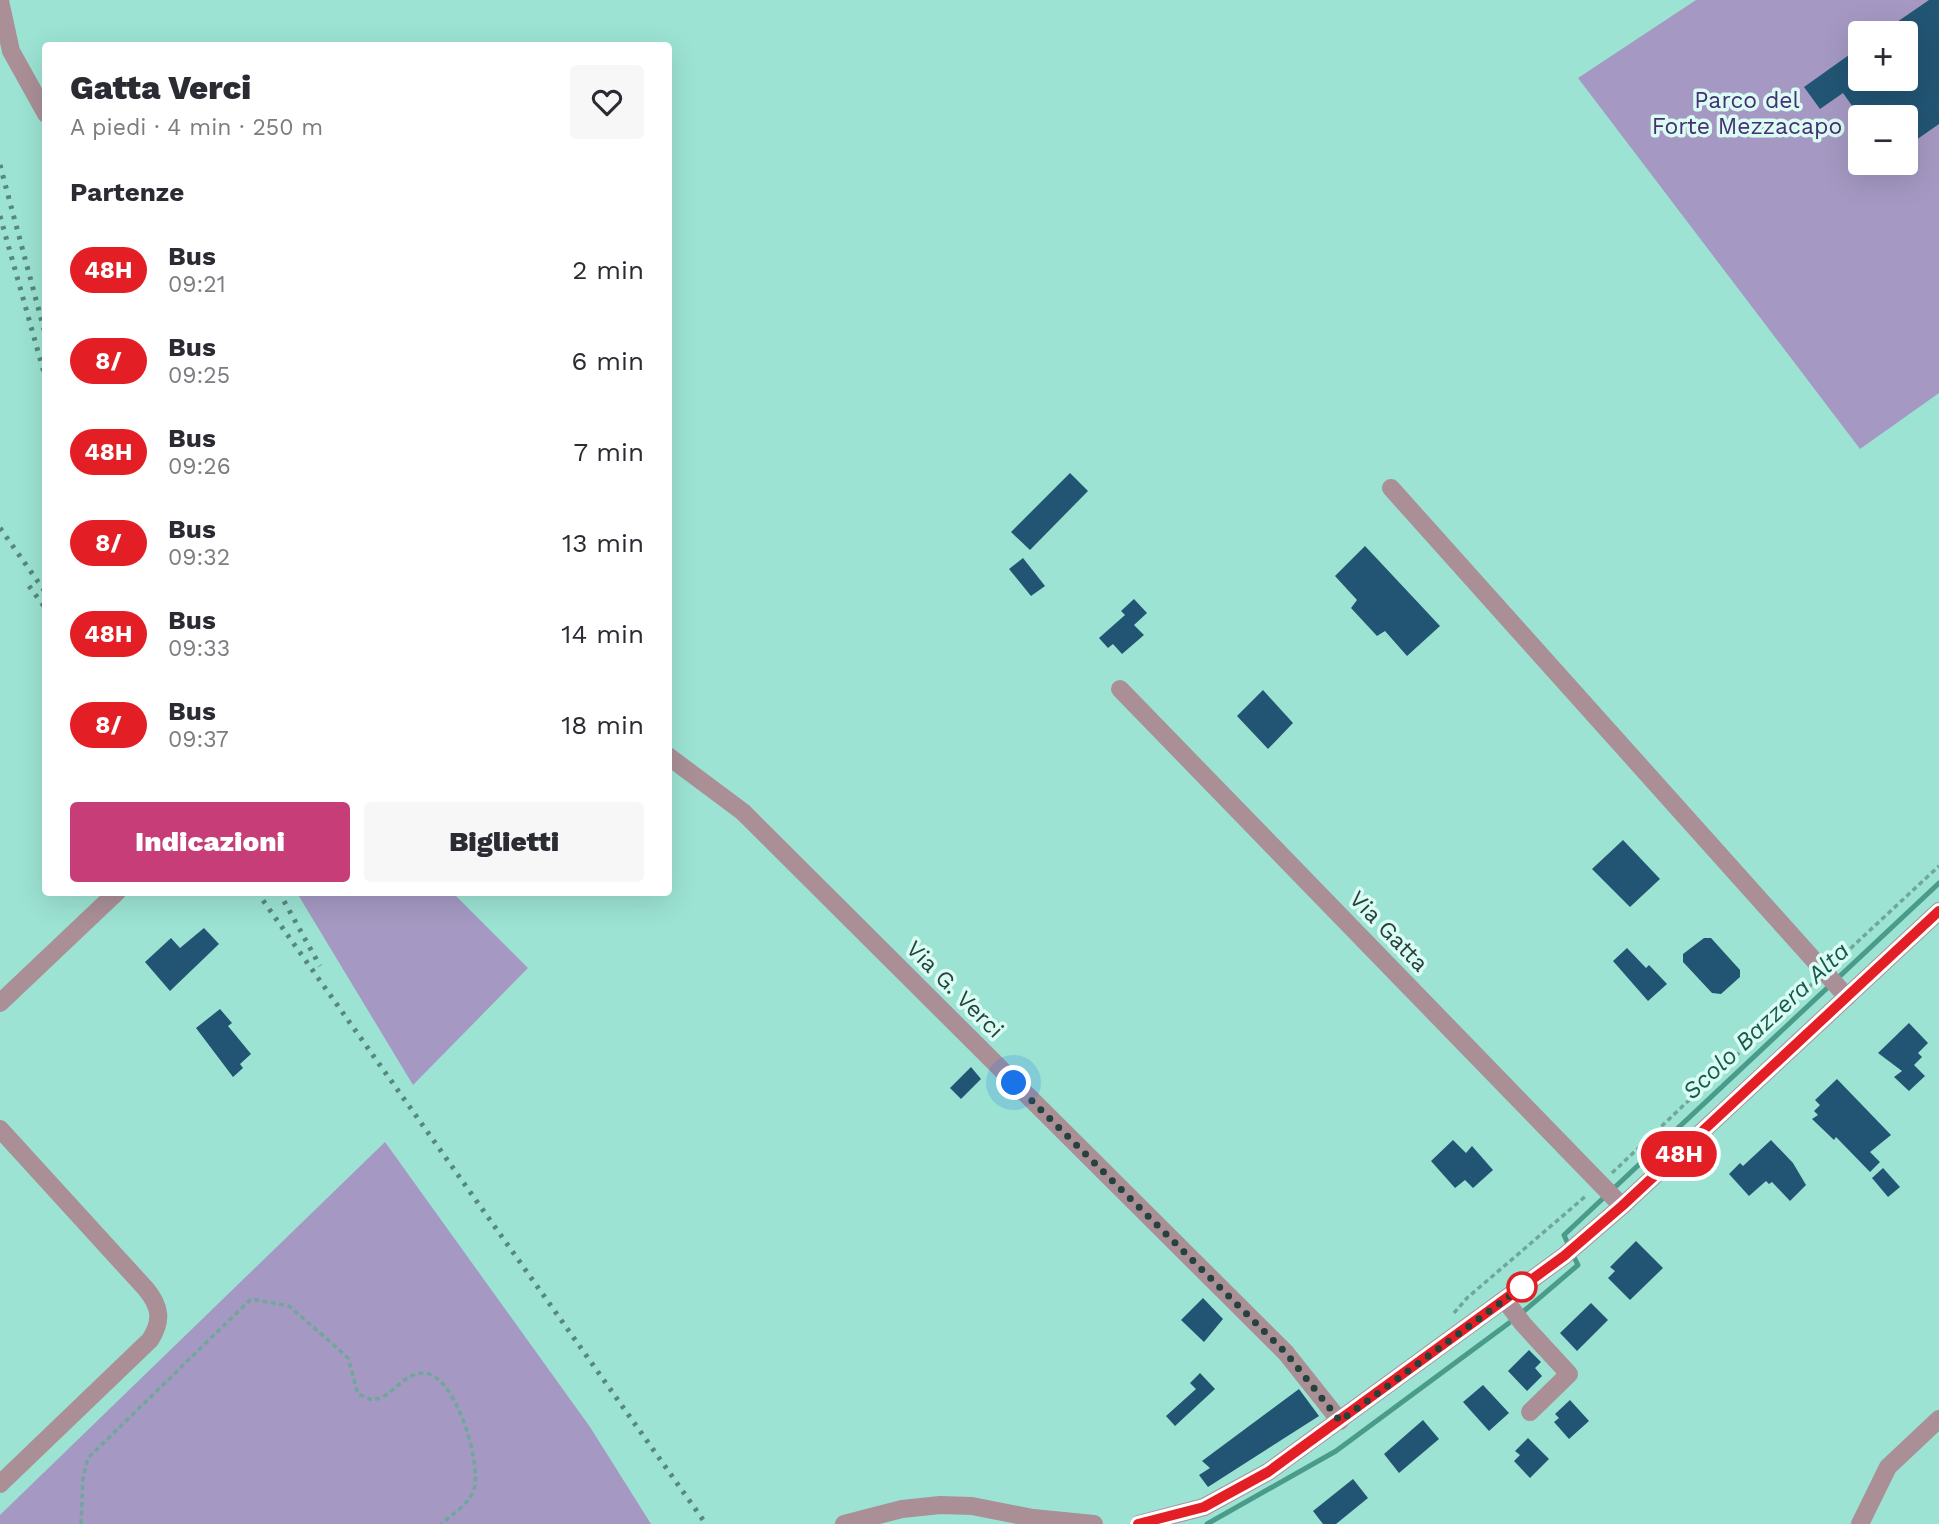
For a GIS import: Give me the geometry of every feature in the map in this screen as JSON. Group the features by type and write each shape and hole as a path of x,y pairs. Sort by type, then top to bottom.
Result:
{"street":[{"path":"0,1 11,51 42,107"},
{"path":"1391,488 1833,981"},
{"name":"Via Gatta","path":"1120,689 1609,1192"},
{"name":"Via G. Verci","path":"672,759 743,812 1286,1353 1340,1421"},
{"path":"0,1003 113,896"},
{"path":"1139,1524 1181,1515 1236,1492 1340,1421 1506,1300 1609,1192 1833,981 1939,911"},
{"path":"0,1129 146,1289 157,1302 160,1315 158,1328 150,1340 0,1484"},
{"path":"1506,1300 1523,1324 1569,1374 1530,1412"},
{"path":"1860,1524 1888,1467 1939,1419"},
{"path":"844,1524 902,1509 940,1505 972,1506 1033,1521 1094,1524"}],"path":[{"path":"1448,1321 1467,1298 1609,1192 1833,981 1939,866"},
{"path":"81,1524 83,1478 88,1458 251,1299 258,1299 289,1306 335,1346 348,1359 359,1394 363,1397 381,1398 405,1379 421,1373 434,1375 445,1387 464,1419 472,1446 476,1482 471,1498 440,1524"}],"green space":[{"name":"Parco del Forte Mezzacapo","path":"1696,0 1939,0 1939,393 1860,449 1578,78"},
{"path":"299,896 456,896 528,968 413,1085"},
{"path":"385,1142 590,1427 651,1524 0,1524 0,1515"}],"building":[{"path":"1929,0 1939,0 1939,124 1918,139 1918,105 1852,105 1843,93 1820,109 1804,87 1848,56 1848,91 1918,91 1918,21 1898,21"},
{"path":"1070,473 1088,491 1030,550 1011,532"},
{"path":"1365,546 1440,626 1407,656 1385,631 1377,636 1351,608 1357,600 1335,576"},
{"path":"1023,558 1045,586 1031,596 1009,569"},
{"path":"1134,599 1147,613 1134,625 1144,635 1122,654 1113,644 1108,648 1099,638 1125,615 1121,611"},
{"path":"1263,690 1293,723 1268,749 1237,716"},
{"path":"1623,840 1660,879 1630,907 1592,869"},
{"path":"204,928 219,944 170,991 145,962 171,938 180,948"},
{"path":"1704,938 1711,938 1740,970 1740,977 1721,994 1712,993 1683,962 1683,954"},
{"path":"1627,948 1646,968 1649,965 1667,984 1648,1001 1613,961"},
{"path":"220,1009 232,1023 228,1026 251,1054 240,1064 243,1068 233,1077 196,1028"},
{"path":"1909,1023 1928,1043 1918,1053 1922,1057 1914,1065 1925,1076 1909,1091 1894,1077 1902,1071 1878,1053"},
{"path":"971,1067 981,1079 961,1099 950,1088"},
{"path":"1837,1079 1891,1135 1870,1152 1880,1162 1870,1172 1836,1137 1834,1140 1812,1119 1818,1115 1814,1111 1820,1105 1815,1100"},
{"path":"1453,1140 1466,1153 1472,1146 1493,1170 1473,1188 1465,1180 1455,1188 1431,1161"},
{"path":"1771,1140 1793,1163 1806,1185 1790,1201 1772,1182 1769,1184 1766,1181 1749,1196 1729,1174 1740,1163 1743,1166"},
{"path":"1883,1168 1900,1187 1888,1197 1872,1178"},
{"path":"1636,1241 1663,1268 1630,1300 1608,1278 1615,1271 1610,1267"},
{"path":"1203,1298 1223,1319 1204,1342 1181,1320"},
{"path":"1591,1303 1608,1320 1577,1351 1560,1333"},
{"path":"1529,1350 1541,1362 1535,1368 1542,1376 1527,1391 1508,1371"},
{"path":"1200,1373 1215,1389 1175,1426 1166,1416 1196,1389 1190,1383"},
{"path":"1483,1385 1509,1413 1489,1431 1463,1402"},
{"path":"1299,1389 1319,1416 1208,1487 1199,1475 1210,1468 1202,1461"},
{"path":"1570,1400 1589,1421 1569,1439 1554,1422 1559,1418 1555,1414"},
{"path":"1423,1420 1439,1439 1399,1473 1384,1454"},
{"path":"1528,1438 1549,1459 1530,1478 1514,1461 1520,1455 1515,1451"},
{"path":"1353,1479 1368,1498 1336,1524 1323,1524 1313,1511"}],"waterway":[{"name":"Scolo Bazzera Alta","path":"1568,1244 1564,1235 1939,883"},
{"name":"Scolo Bazzera Alta","path":"1524,1311 1578,1265 1575,1259"},
{"name":"Scolo Bazzera Alta","path":"1207,1524 1336,1451 1509,1323"}],"railway":[{"path":"0,165 42,322"},
{"path":"0,216 42,366"},
{"path":"0,528 42,587"},
{"path":"29,586 42,604"},
{"path":"260,896 706,1524"},
{"path":"281,896 320,966"}],"bus line":[{"name":"48H","path":"1138,1524 1162,1520 1204,1507 1236,1492 1268,1472 1564,1256 1622,1206 1939,911"}],"route":[{"path":"1014,1083 1286,1353 1340,1421 1522,1287"}]}
